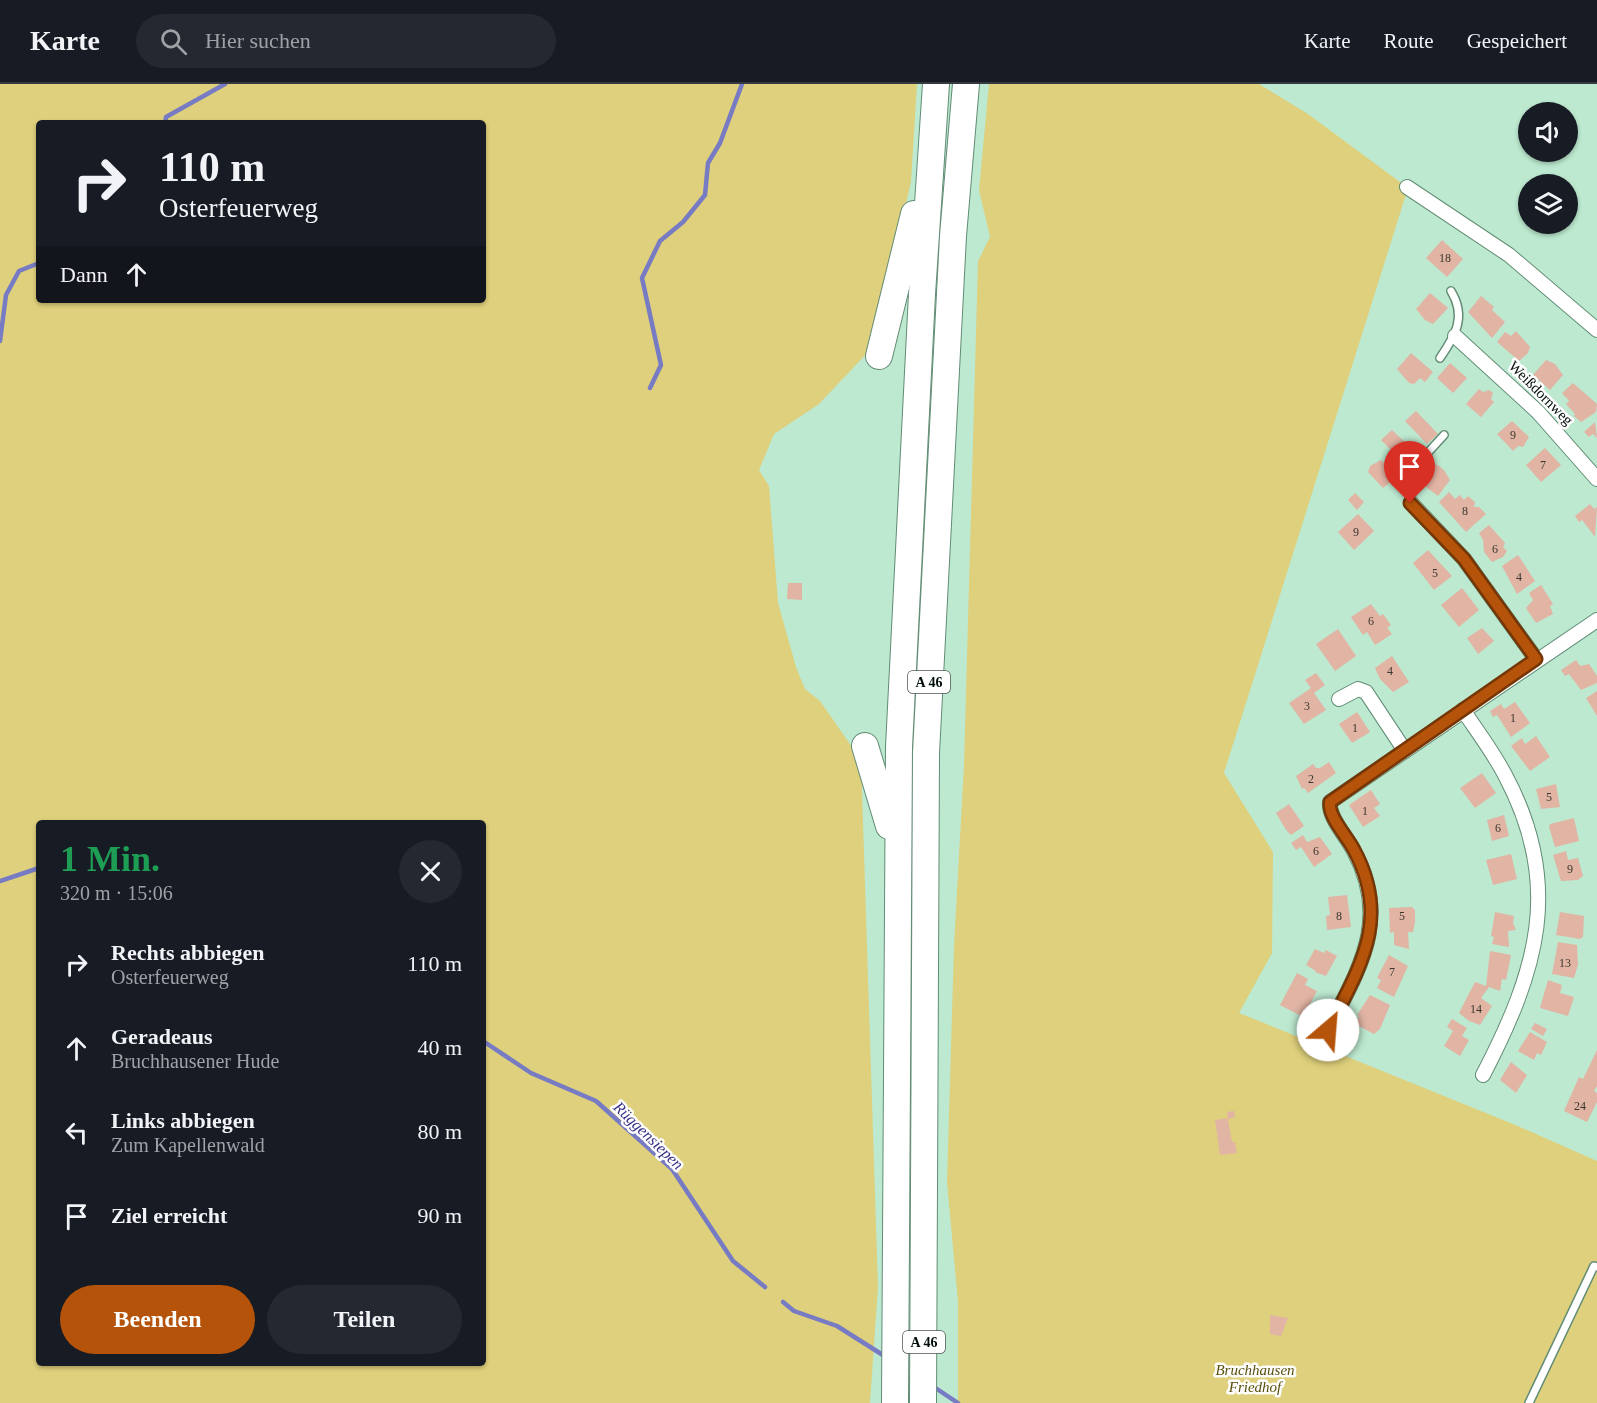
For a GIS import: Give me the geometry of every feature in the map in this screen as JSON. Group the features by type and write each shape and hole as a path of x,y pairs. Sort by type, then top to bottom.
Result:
{"highway":[{"name":"A 46","path":"895,1403 899,747 930,147 936,84"},
{"name":"A 46","path":"923,1403 926,753 952,248 966,84"},
{"path":"879,356 930,147"},
{"path":"865,746 889,818 888,929 897,964"}],"street":[{"path":"1407,187 1509,255 1597,330"},
{"name":"Weißdornweg","path":"1455,336 1538,412 1597,479"},
{"path":"1410,503 1468,565 1536,659"},
{"path":"1328,1030 1365,955 1370,917 1369,895 1363,870 1349,841 1329,810 1330,802 1536,659 1595,626"},
{"path":"1339,699 1358,689 1366,692 1399,754"},
{"path":"1463,710 1504,773 1520,808 1532,848 1538,896 1537,933 1529,972 1512,1018 1483,1075"}],"lane":[{"path":"1440,358 1455,336 1458,325 1457,303 1451,291"},
{"path":"1410,503 1412,470 1444,435"},
{"path":"1529,1403 1596,1266"}],"green space":[{"path":"0,84 917,84 911,182 882,309 870,350 819,404 774,434 759,470 769,486 778,603 796,667 805,689 820,701 861,760 878,1287 870,1403 0,1403"},
{"name":"Bruchhausen Friedhof","path":"989,84 1259,84 1308,114 1408,188 1224,773 1273,852 1272,953 1239,1013 1513,1124 1597,1161 1597,1403 958,1403 958,1302 947,1182 954,946 964,765 978,261 990,237 979,190"}],"building":[{"path":"1442,240 1463,259 1447,277 1426,258"},
{"path":"1430,293 1448,308 1433,324 1425,320 1416,309"},
{"path":"1481,296 1494,307 1492,310 1505,322 1492,338 1468,312"},
{"path":"1516,331 1530,347 1528,353 1519,361 1497,342 1505,332 1511,336"},
{"path":"1411,353 1433,372 1425,382 1420,378 1414,384 1409,383 1397,369"},
{"path":"1546,360 1555,364 1563,375 1550,390 1533,375"},
{"path":"1450,363 1467,378 1453,393 1437,378"},
{"path":"1573,383 1597,404 1596,412 1581,422 1566,404 1569,401 1562,393"},
{"path":"1479,389 1493,393 1491,399 1494,402 1481,417 1466,404"},
{"path":"1416,411 1438,434 1427,444 1405,421"},
{"path":"1512,421 1529,437 1523,447 1518,446 1513,451 1497,434"},
{"path":"1595,422 1597,438 1593,434 1589,437 1584,432"},
{"path":"1392,430 1412,449 1401,460 1381,440"},
{"path":"1545,448 1561,465 1541,482 1526,465"},
{"path":"1381,460 1388,468 1394,462 1403,472 1383,488 1368,472 1370,466"},
{"path":"1436,464 1444,470 1450,480 1438,496 1426,487 1427,484 1421,478"},
{"path":"1449,492 1455,499 1460,495 1464,500 1468,496 1475,502 1474,507 1479,507 1486,514 1466,532 1439,502"},
{"path":"1355,493 1364,502 1357,510 1348,500"},
{"path":"1590,504 1594,509 1597,507 1595,537 1582,520 1579,522 1575,516"},
{"path":"1358,514 1374,531 1354,550 1338,532"},
{"path":"1489,525 1505,543 1503,547 1507,551 1503,557 1492,562 1484,552 1483,540 1479,533"},
{"path":"1428,550 1452,576 1434,590 1413,563"},
{"path":"1518,555 1535,581 1517,594 1502,566"},
{"path":"788,583 802,583 802,600 787,599"},
{"path":"1541,585 1553,604 1550,606 1553,614 1536,623 1526,608 1533,600 1529,593"},
{"path":"1462,588 1479,610 1459,627 1441,605"},
{"path":"1371,604 1391,625 1387,628 1392,634 1375,645 1367,632 1363,635 1351,617"},
{"path":"1482,628 1494,641 1478,654 1467,638"},
{"path":"1338,629 1356,656 1335,671 1316,644"},
{"path":"1392,656 1409,682 1393,692 1380,679 1375,668"},
{"path":"1576,660 1580,666 1589,664 1597,676 1597,683 1581,690 1569,674 1565,676 1561,670"},
{"path":"1316,673 1325,685 1314,693 1326,710 1304,724 1289,703 1311,688 1305,680"},
{"path":"1597,691 1597,716 1586,698"},
{"path":"1515,702 1530,723 1511,737 1497,715 1493,717 1490,711 1501,704 1504,709"},
{"path":"1357,712 1370,732 1352,743 1339,724"},
{"path":"1536,736 1550,757 1530,771 1511,746 1522,738 1525,744"},
{"path":"1329,762 1336,773 1308,793 1304,788 1302,789 1296,776 1313,764 1316,768 1320,768"},
{"path":"1482,773 1496,793 1475,808 1460,788"},
{"path":"1556,784 1560,807 1541,809 1536,789"},
{"path":"1371,790 1380,804 1374,808 1380,816 1363,827 1349,805"},
{"path":"1289,804 1304,826 1291,835 1276,813"},
{"path":"1504,815 1509,836 1492,841 1487,820"},
{"path":"1574,818 1579,841 1555,847 1550,824"},
{"path":"1303,835 1307,842 1320,837 1332,854 1314,867 1301,847 1296,850 1291,843"},
{"path":"1566,851 1568,860 1578,858 1583,876 1578,880 1561,881 1553,855"},
{"path":"1511,854 1517,879 1493,885 1486,860"},
{"path":"1347,895 1351,927 1327,930 1326,916 1330,915 1328,897"},
{"path":"1412,907 1415,910 1415,922 1413,932 1408,932 1409,949 1394,945 1394,932 1390,933 1389,908"},
{"path":"1495,912 1514,916 1513,923 1516,930 1508,931 1509,947 1492,944"},
{"path":"1560,912 1584,916 1583,937 1580,939 1556,935"},
{"path":"1558,942 1577,945 1578,965 1574,978 1552,974"},
{"path":"1315,949 1324,953 1326,950 1337,956 1326,976 1306,965"},
{"path":"1490,951 1511,955 1506,980 1502,979 1500,991 1489,987 1481,998 1492,1006 1480,1025 1469,1021 1459,1013 1475,982 1486,986"},
{"path":"1389,955 1408,966 1394,997 1377,988 1381,980 1377,978"},
{"path":"1297,973 1308,979 1305,985 1317,991 1303,1017 1280,1005"},
{"path":"1548,980 1562,985 1560,993 1574,997 1568,1016 1540,1008"},
{"path":"1370,995 1390,1005 1380,1029 1374,1034 1355,1024 1359,1016 1357,1015"},
{"path":"1452,1019 1467,1028 1462,1036 1469,1040 1460,1056 1444,1046 1453,1031 1447,1027"},
{"path":"1535,1023 1547,1029 1543,1036 1531,1029"},
{"path":"1530,1032 1547,1042 1541,1055 1537,1053 1534,1060 1518,1051"},
{"path":"1597,1050 1597,1086 1594,1091 1597,1093 1597,1102 1587,1122 1564,1111 1579,1077 1583,1079"},
{"path":"1511,1062 1527,1075 1516,1093 1500,1080"},
{"path":"1234,1111 1235,1117 1228,1119 1232,1142 1235,1142 1237,1153 1220,1155 1215,1120 1228,1118 1227,1112"},
{"path":"1270,1315 1288,1318 1281,1336 1270,1334"}],"waterway":[{"path":"166,120 166,117 225,84"},
{"path":"650,388 661,365 642,278 660,241 683,222 705,195 708,163 720,143 742,84"},
{"path":"0,341 6,295 19,271 36,264"},
{"name":"Rüggensiepen","path":"0,881 36,869"},
{"name":"Rüggensiepen","path":"486,1043 531,1073 596,1101 672,1169 733,1261 765,1287"},
{"name":"Rüggensiepen","path":"783,1302 794,1311 837,1326 886,1357"},
{"name":"Rüggensiepen","path":"931,1385 958,1403"}],"route":[{"path":"1328,1030 1365,955 1370,917 1369,895 1363,870 1357,855 1329,810 1330,802 1536,659 1464,559 1440,531 1410,503"}]}
